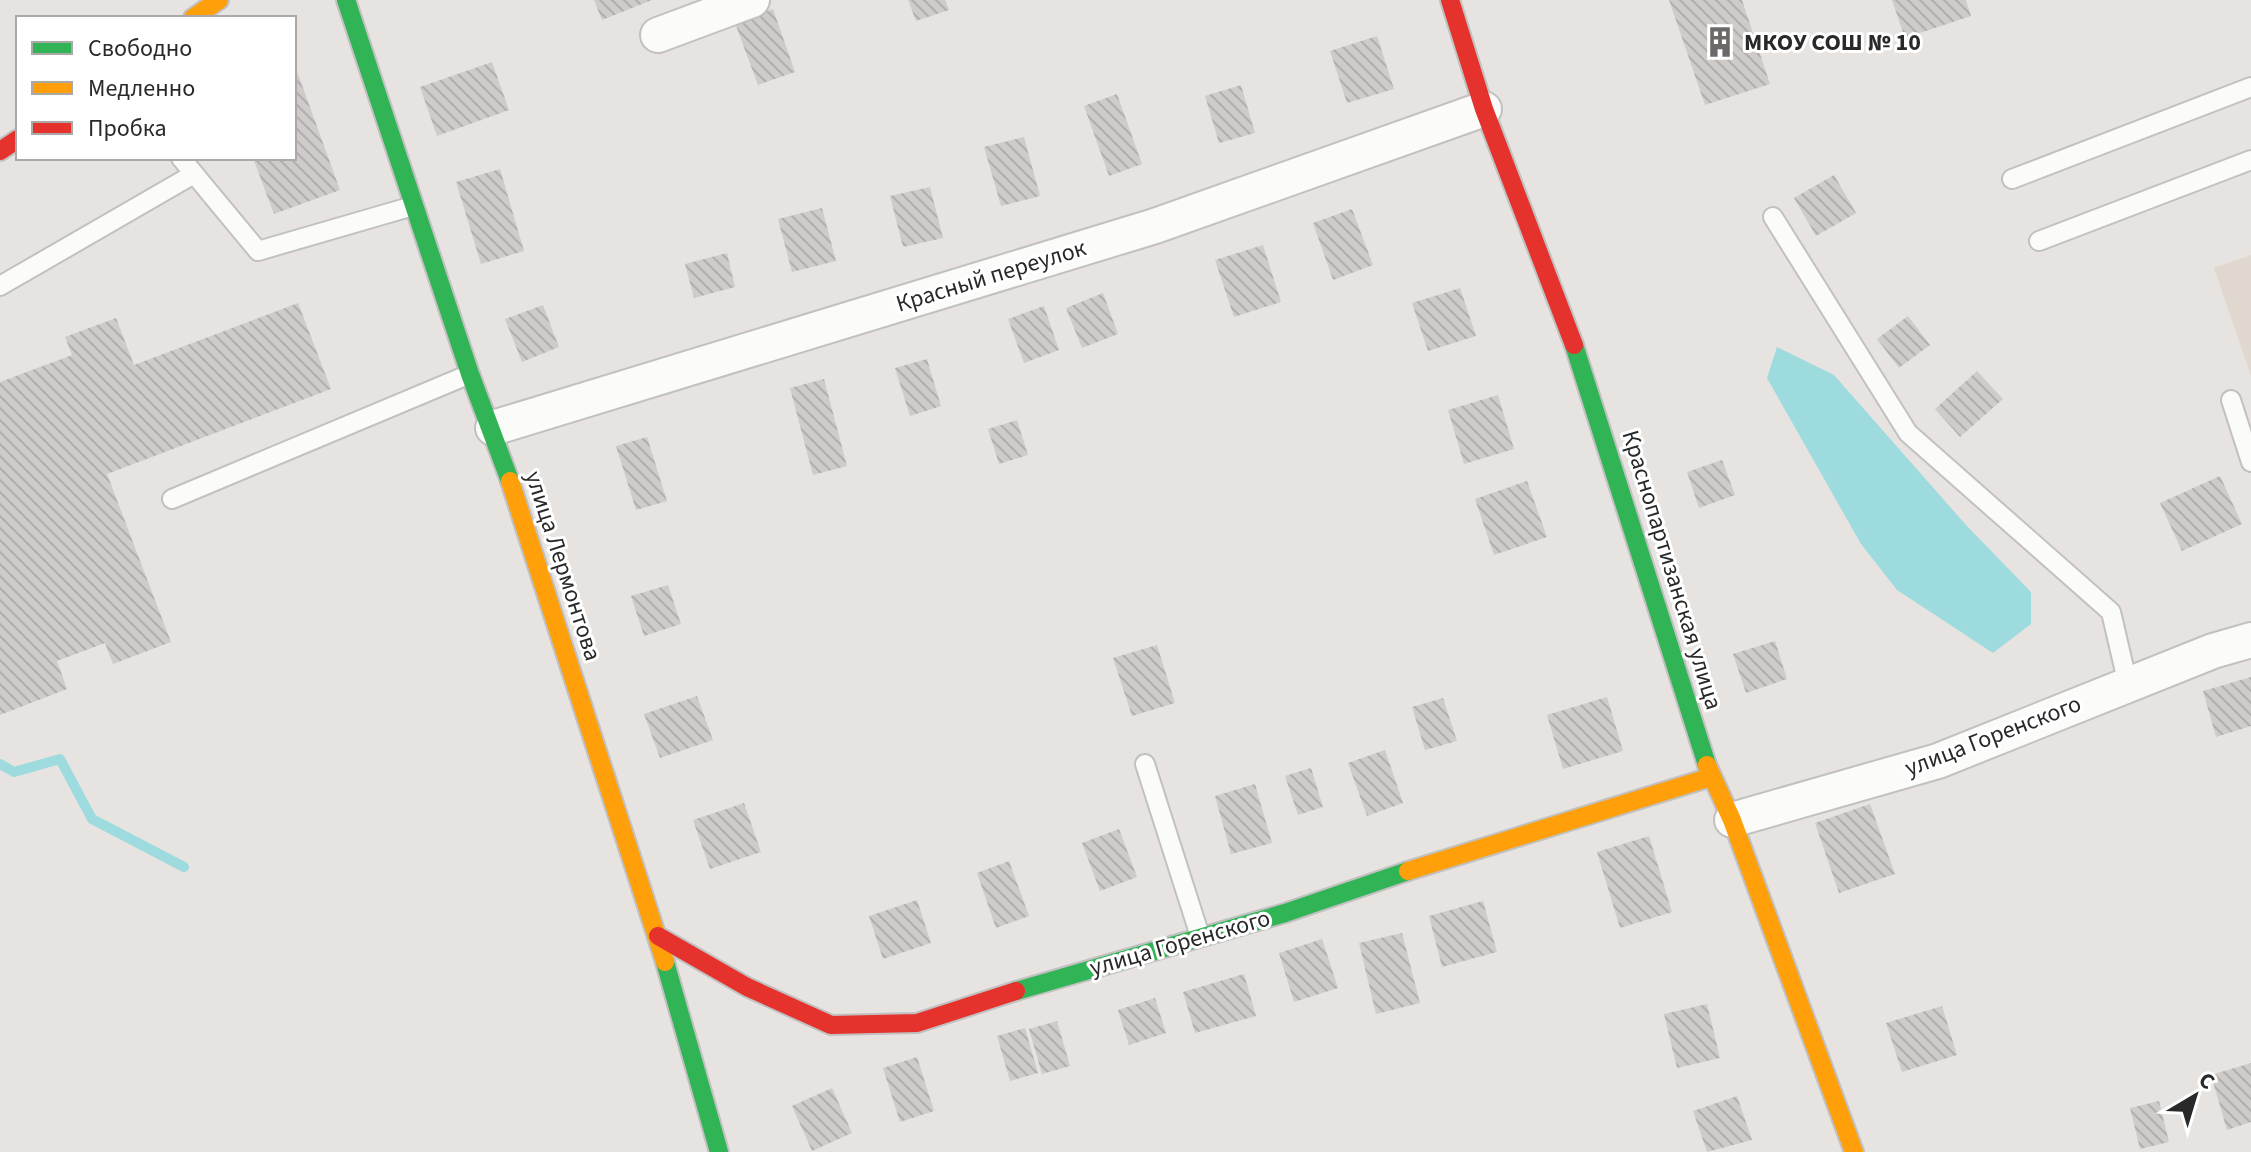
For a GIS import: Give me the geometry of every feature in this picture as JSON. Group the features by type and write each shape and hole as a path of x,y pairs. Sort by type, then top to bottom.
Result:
{"street":[{"path":"196,16 219,0"},
{"name":"улица Лермонтова","path":"346,0 470,374 493,428 658,936 719,1152"},
{"path":"658,35 752,0"},
{"name":"Краснопартизанская улица","path":"1450,0 1484,109 1583,367 1711,777 1732,820 1854,1152"},
{"name":"Красный переулок","path":"493,428 1155,226 1484,109"},
{"name":"улица Горенского","path":"1732,820 1938,761 2213,651 2251,640"},
{"name":"улица Горенского","path":"658,936 747,987 831,1025 917,1023 1285,913 1519,834 1711,777"}],"lane":[{"path":"2012,179 2251,87"},
{"path":"183,160 258,251 413,206"},
{"path":"2039,241 2251,160"},
{"path":"0,286 194,174"},
{"path":"1773,217 1908,433 2111,612 2128,685"},
{"path":"172,499 470,374"},
{"path":"2231,400 2251,462"},
{"path":"1145,764 1201,937"}],"shaded area":[{"path":"2251,255 2251,376 2214,268"}],"water":[{"path":"1777,347 1834,375 1966,525 2031,592 2031,624 1993,653 1897,590 1861,544 1767,378"}],"building":[{"path":"594,0 652,0 602,20"},
{"path":"908,0 945,0 949,10 916,21"},
{"name":"МКОУ СОШ № 10","path":"1669,0 1742,0 1770,84 1705,105"},
{"name":"МКОУ СОШ № 10","path":"1892,0 1966,0 1971,16 1905,38"},
{"path":"773,9 795,72 758,85 735,23"},
{"path":"1377,36 1394,89 1347,103 1330,51"},
{"path":"492,62 509,110 437,136 420,87"},
{"path":"296,69 340,190 274,214 254,160 296,160"},
{"path":"1241,85 1255,133 1219,143 1205,96"},
{"path":"1117,94 1142,164 1109,176 1084,106"},
{"path":"1024,137 1040,196 1001,206 984,147"},
{"path":"500,169 524,251 481,264 456,182"},
{"path":"1834,175 1856,213 1816,236 1794,198"},
{"path":"930,187 943,238 903,247 890,196"},
{"path":"822,208 836,261 792,272 778,219"},
{"path":"1352,209 1373,265 1333,280 1313,223"},
{"path":"1263,245 1281,302 1234,317 1215,260"},
{"path":"727,253 735,287 694,298 685,264"},
{"path":"1460,288 1476,336 1428,351 1412,303"},
{"path":"1103,293 1118,334 1082,348 1066,308"},
{"path":"298,303 331,389 107,474 171,642 113,664 105,643 57,661 67,689 0,715 0,382 72,355 65,337 116,318 134,365"},
{"path":"543,305 559,347 522,362 505,319"},
{"path":"1044,306 1059,350 1024,363 1008,319"},
{"path":"1908,316 1930,345 1899,368 1877,339"},
{"path":"927,359 941,406 910,416 895,368"},
{"path":"1977,371 2003,399 1960,437 1935,409"},
{"path":"824,379 847,466 813,475 790,388"},
{"path":"1498,395 1514,449 1464,464 1448,410"},
{"path":"1017,420 1028,455 999,464 988,429"},
{"path":"647,437 667,501 636,510 616,446"},
{"path":"1722,460 1735,495 1699,508 1687,472"},
{"path":"2220,476 2242,524 2182,551 2160,503"},
{"path":"1527,481 1547,537 1494,555 1475,499"},
{"path":"668,585 681,624 644,636 631,596"},
{"path":"1775,641 1787,679 1746,693 1733,654"},
{"path":"1157,645 1175,703 1132,716 1113,658"},
{"path":"2251,677 2251,726 2216,737 2203,691"},
{"path":"697,696 713,740 660,758 644,714"},
{"path":"1607,697 1623,751 1563,769 1547,715"},
{"path":"1443,698 1457,741 1425,750 1412,707"},
{"path":"1385,750 1403,803 1367,816 1348,763"},
{"path":"1311,768 1323,807 1298,815 1285,776"},
{"path":"1255,784 1272,843 1231,854 1215,796"},
{"path":"744,803 761,852 710,869 693,820"},
{"path":"1870,804 1895,874 1839,893 1815,823"},
{"path":"1119,829 1137,877 1100,891 1082,843"},
{"path":"1649,836 1672,912 1620,928 1597,852"},
{"path":"1009,861 1029,916 996,928 977,873"},
{"path":"917,900 931,943 883,959 869,916"},
{"path":"1483,901 1497,952 1442,967 1429,916"},
{"path":"1402,933 1420,1003 1376,1014 1359,943"},
{"path":"1322,939 1338,988 1294,1002 1279,953"},
{"path":"1244,974 1256,1016 1195,1033 1183,992"},
{"path":"1155,998 1166,1033 1129,1045 1118,1010"},
{"path":"1707,1004 1720,1058 1677,1068 1664,1014"},
{"path":"1942,1006 1957,1055 1902,1072 1886,1023"},
{"path":"1057,1021 1070,1066 1042,1074 1029,1029"},
{"path":"1025,1028 1038,1073 1010,1081 997,1036"},
{"path":"917,1057 934,1111 900,1122 883,1068"},
{"path":"2251,1063 2251,1122 2227,1130 2211,1075"},
{"path":"832,1088 852,1133 812,1151 792,1106"},
{"path":"1737,1096 1752,1140 1707,1152 1693,1111"},
{"path":"2159,1101 2169,1142 2140,1149 2130,1108"}],"waterway":[{"path":"0,764 14,772 60,759 92,819 184,867"}],"traffic: fast":[{"path":"346,0 470,374 510,481"},
{"path":"1574,345 1707,765"},
{"path":"1016,991 1285,913 1408,871"},
{"path":"665,962 719,1152"}],"traffic: slow":[{"path":"196,16 219,0"},
{"path":"510,481 665,962"},
{"path":"1707,765 1732,820 1854,1152"},
{"path":"1408,871 1711,777"}],"traffic: jam":[{"path":"1450,0 1484,109 1574,345"},
{"path":"0,151 16,140"},
{"path":"658,936 747,987 831,1025 917,1023 1016,991"}],"place":[{"name":"МКОУ СОШ № 10","path":"1720,42"}]}
